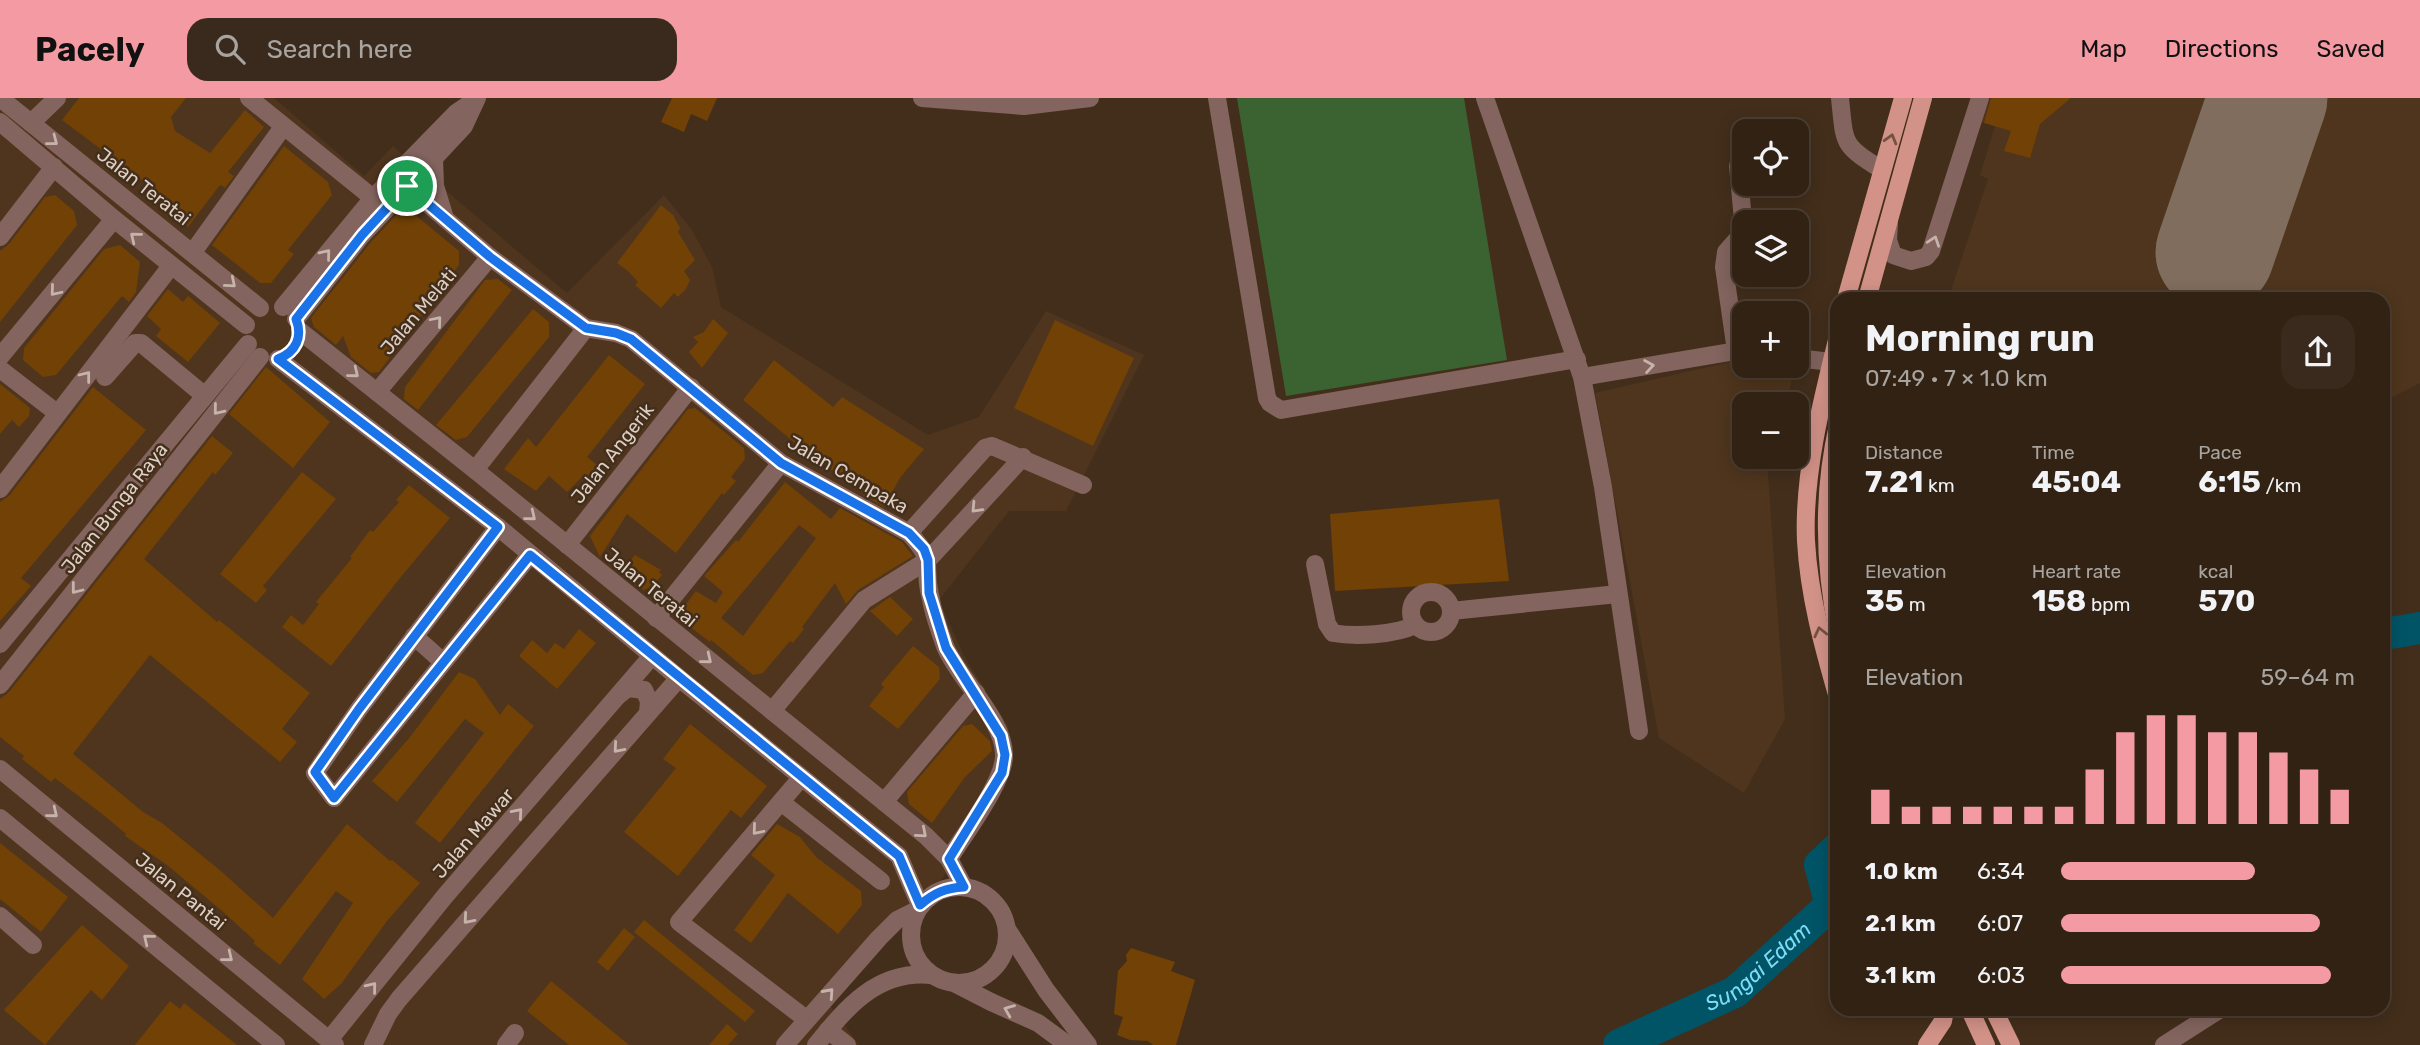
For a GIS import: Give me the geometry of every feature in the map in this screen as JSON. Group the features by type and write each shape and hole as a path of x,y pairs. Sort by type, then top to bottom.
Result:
{"main road":[{"path":"1848,292 1903,98"},
{"path":"1869,292 1923,98"},
{"path":"1830,367 1806,496 1806,541 1812,597 1830,667"},
{"path":"1830,478 1826,504 1830,598"},
{"path":"1927,1045 1944,1016"},
{"path":"1973,1016 1986,1045"},
{"path":"1996,1016 2006,1043"}],"street":[{"name":"Jalan Teratai","path":"0,98 260,308"},
{"path":"31,123 57,98"},
{"path":"249,98 373,198"},
{"path":"293,319 362,235 464,126 477,98"},
{"path":"278,359 287,356 294,349 293,319 373,198 456,113 477,98"},
{"path":"922,98 1041,105 1090,98"},
{"path":"1217,98 1270,403 1280,410 1577,359"},
{"path":"1485,98 1582,377 1603,487 1639,732"},
{"path":"1840,98 1843,128 1851,150 1882,170"},
{"path":"1889,217 1888,240 1893,255 1911,261 1926,257 1931,251 1980,98"},
{"path":"0,122 114,219 246,325 254,351 278,359 498,527 899,856 918,908 913,922 912,943 920,962 931,975"},
{"path":"194,252 283,127"},
{"path":"434,157 437,195 446,219"},
{"path":"0,237 54,167"},
{"name":"Jalan Cempaka","path":"407,186 490,257 586,328 616,333 631,339 781,463 909,533 924,549 928,560"},
{"path":"1732,310 1724,267 1726,252 1741,235 1741,196"},
{"path":"0,357 114,219"},
{"name":"Jalan Melati","path":"377,392 490,257"},
{"path":"0,489 171,265"},
{"path":"246,325 254,312 268,305 293,319"},
{"name":"Jalan Teratai","path":"293,319 377,392 926,836 949,859 964,887"},
{"path":"475,470 586,328"},
{"path":"105,377 135,343 141,343 205,396"},
{"name":"Jalan Bunga Raya","path":"0,644 205,396 254,351"},
{"name":"Jalan Bunga Raya","path":"0,685 254,351"},
{"path":"1582,377 1732,353"},
{"path":"1809,359 1830,362"},
{"path":"0,369 57,413"},
{"name":"Jalan Angerik","path":"567,545 691,387"},
{"path":"909,533 985,448 992,446 1000,447 1083,485"},
{"path":"772,711 864,600 928,560 1023,457"},
{"path":"656,618 781,463"},
{"path":"498,527 359,709 315,772 334,798 530,555"},
{"path":"928,560 929,593 946,648 1001,736 1005,755 1002,773 949,859"},
{"path":"1315,564 1327,624 1333,633 1343,635 1399,632 1415,625"},
{"path":"1423,594 1438,594 1444,598 1451,611 1445,627 1438,631 1422,631 1415,625 1411,611 1417,598 1423,594"},
{"path":"1451,611 1618,594"},
{"path":"414,636 443,662"},
{"name":"Jalan Mawar","path":"332,1043 445,896 652,656"},
{"path":"373,1045 388,1014 399,999 679,678"},
{"path":"619,695 628,688 644,690 649,701 648,713"},
{"path":"884,802 976,694"},
{"name":"Jalan Pantai","path":"0,769 332,1043"},
{"path":"801,778 679,922 803,1023"},
{"path":"781,802 881,881"},
{"path":"0,818 276,1045"},
{"path":"785,1045 897,920 918,908 933,894 948,888 964,887 984,894 999,909 1007,929 1046,990 1088,1045"},
{"path":"0,916 33,945"},
{"path":"675,926 803,1023"},
{"path":"954,983 969,982 990,972 1004,953 1007,929"},
{"path":"816,1045 850,1005 872,987 915,974 931,975 954,983 1038,1023 1068,1045"},
{"path":"2164,1045 2210,1016"},
{"path":"828,1030 847,1045"}],"shaded area":[{"path":"0,98 274,98 364,176 393,146 567,293 664,195 692,230 712,267 721,307 928,435 979,417 1046,311 1144,355 1066,511 1009,511 939,600 963,654 1008,726 1013,760 986,819 940,881 824,997 859,1045 0,1045"},
{"path":"1987,98 2420,98 2420,383 2390,398 2390,292 1950,292 1988,179 1980,175 1995,126 1980,122"},
{"path":"1732,361 1732,378 1792,378 1789,392 1732,392 1732,469 1769,469 1785,719 1744,793 1659,738 1595,393"}],"green space":[{"path":"1237,98 1464,98 1507,360 1286,396"}],"building":[{"path":"79,98 186,98 171,117 175,131 210,153 245,110 264,127 228,172 234,176 225,188 220,185 188,227 143,188 146,183 62,120"},
{"path":"672,98 717,98 707,121 691,114 684,132 661,122"},
{"path":"1991,98 2071,98 2040,124 2030,158 2004,151 2011,131 1984,123"},
{"path":"284,146 328,182 332,195 288,250 294,254 271,283 260,283 212,245"},
{"path":"55,195 74,211 77,225 0,322 0,251 9,244 45,197"},
{"path":"661,205 673,215 680,228 678,232 695,260 684,271 690,280 686,289 678,297 674,293 661,308 635,285 638,282 617,263"},
{"path":"408,209 459,251 459,265 379,372 371,373 351,357 343,336 336,345 314,327 311,318 371,242 401,210"},
{"path":"120,245 140,262 136,292 129,302 122,296 56,375 43,377 23,360 24,348 104,249"},
{"path":"498,279 512,290 418,410 404,399 405,387 485,280"},
{"path":"168,289 183,302 188,296 220,323 188,362 156,336 161,329 147,316"},
{"path":"533,309 549,322 549,337 467,437 456,440 436,425"},
{"path":"713,319 728,333 702,368 689,352 698,342 693,337 704,332"},
{"path":"1055,320 1134,358 1093,446 1014,408"},
{"path":"609,355 645,384 587,457 606,472 596,485 584,475 567,492 549,476 536,491 504,469 528,438 536,447"},
{"path":"774,360 833,407 842,397 924,449 900,478 884,507 863,495 865,494 805,451 743,400"},
{"path":"266,367 330,422 293,468 229,414"},
{"path":"0,384 30,408 29,416 19,427 12,420 0,434"},
{"path":"93,387 146,430 21,578 31,586 0,621 0,502 9,496"},
{"path":"695,408 744,448 745,459 731,477 736,481 724,495 722,493 676,553 627,514 600,557 590,536 688,409"},
{"path":"212,436 233,453 215,475 213,472 144,559 217,622 219,620 310,693 282,729 297,742 280,762 150,655 73,754 222,872 273,918 347,824 420,883 387,921 341,984 324,999 302,979 353,903 336,891 280,965 167,865 125,836 126,834 106,817 55,778 51,782 0,737 0,699 9,692"},
{"path":"302,472 336,499 263,586 267,590 256,603 220,574"},
{"path":"785,482 831,519 840,508 902,542 913,556 858,590 846,604 835,583 793,643 790,641 763,673 753,675 711,640 710,642 685,623 682,609 696,591 716,603 723,592 704,576 736,540 738,542","holes":["799,525 816,538 743,636 721,618"]},
{"path":"409,485 450,518 331,666 282,627 291,615 303,625 319,604 316,602 352,558 350,557 370,530 373,532 399,502 396,500"},
{"path":"1499,499 1509,581 1335,591 1330,514"},
{"path":"635,555 661,570 659,572 662,575 652,587 643,590 624,575 624,569"},
{"path":"890,597 913,619 897,636 870,611"},
{"path":"579,629 596,643 557,689 519,656 532,640 547,653 555,643 564,649"},
{"path":"913,646 939,667 940,679 898,729 869,706 884,687 881,684"},
{"path":"459,672 475,679 500,715 508,704 534,726 440,843 415,823 484,733 465,719 397,802 372,781 410,737"},
{"path":"690,724 767,786 741,818 731,810 678,876 624,832 676,768 663,759"},
{"path":"972,724 990,741 992,751 965,777 932,823 909,804 907,792 963,726"},
{"path":"777,824 800,837 816,857 861,891 862,905 838,934 788,893 751,943 734,930 775,875 751,855"},
{"path":"0,843 68,897 41,932 0,899"},
{"path":"644,920 755,1011 745,1022 634,932"},
{"path":"82,925 129,966 102,1000 91,990 45,1045 4,1010"},
{"path":"624,928 635,937 608,971 597,962"},
{"path":"1131,948 1175,962 1171,971 1195,980 1176,1045 1153,1045 1148,1041 1130,1040 1117,1035 1123,1017 1114,1014 1118,971 1127,961 1126,955"},
{"path":"551,981 629,1045 569,1045 527,1011"},
{"path":"170,1001 180,1009 184,1003 237,1045 135,1045"},
{"path":"727,1024 738,1034 728,1045 709,1045"}],"waterway":[{"name":"Sungai Edam","path":"2390,633 2420,628"},
{"name":"Sungai Edam","path":"1830,856 1820,865 1830,901"},
{"name":"Sungai Edam","path":"1619,1045 1735,992 1830,906"}],"runway":[{"path":"2215,252 2268,98"}],"route":[{"path":"407,186 490,257 586,328 616,333 631,339 781,463 909,533 924,549 929,566 929,593 946,648 1001,736 1005,755 1002,773 949,859 964,887 948,888 933,894 920,905 899,856 530,555 334,798 315,772 359,709 498,527 278,359 287,356 298,341 300,331 296,319 362,235 407,186"}]}
